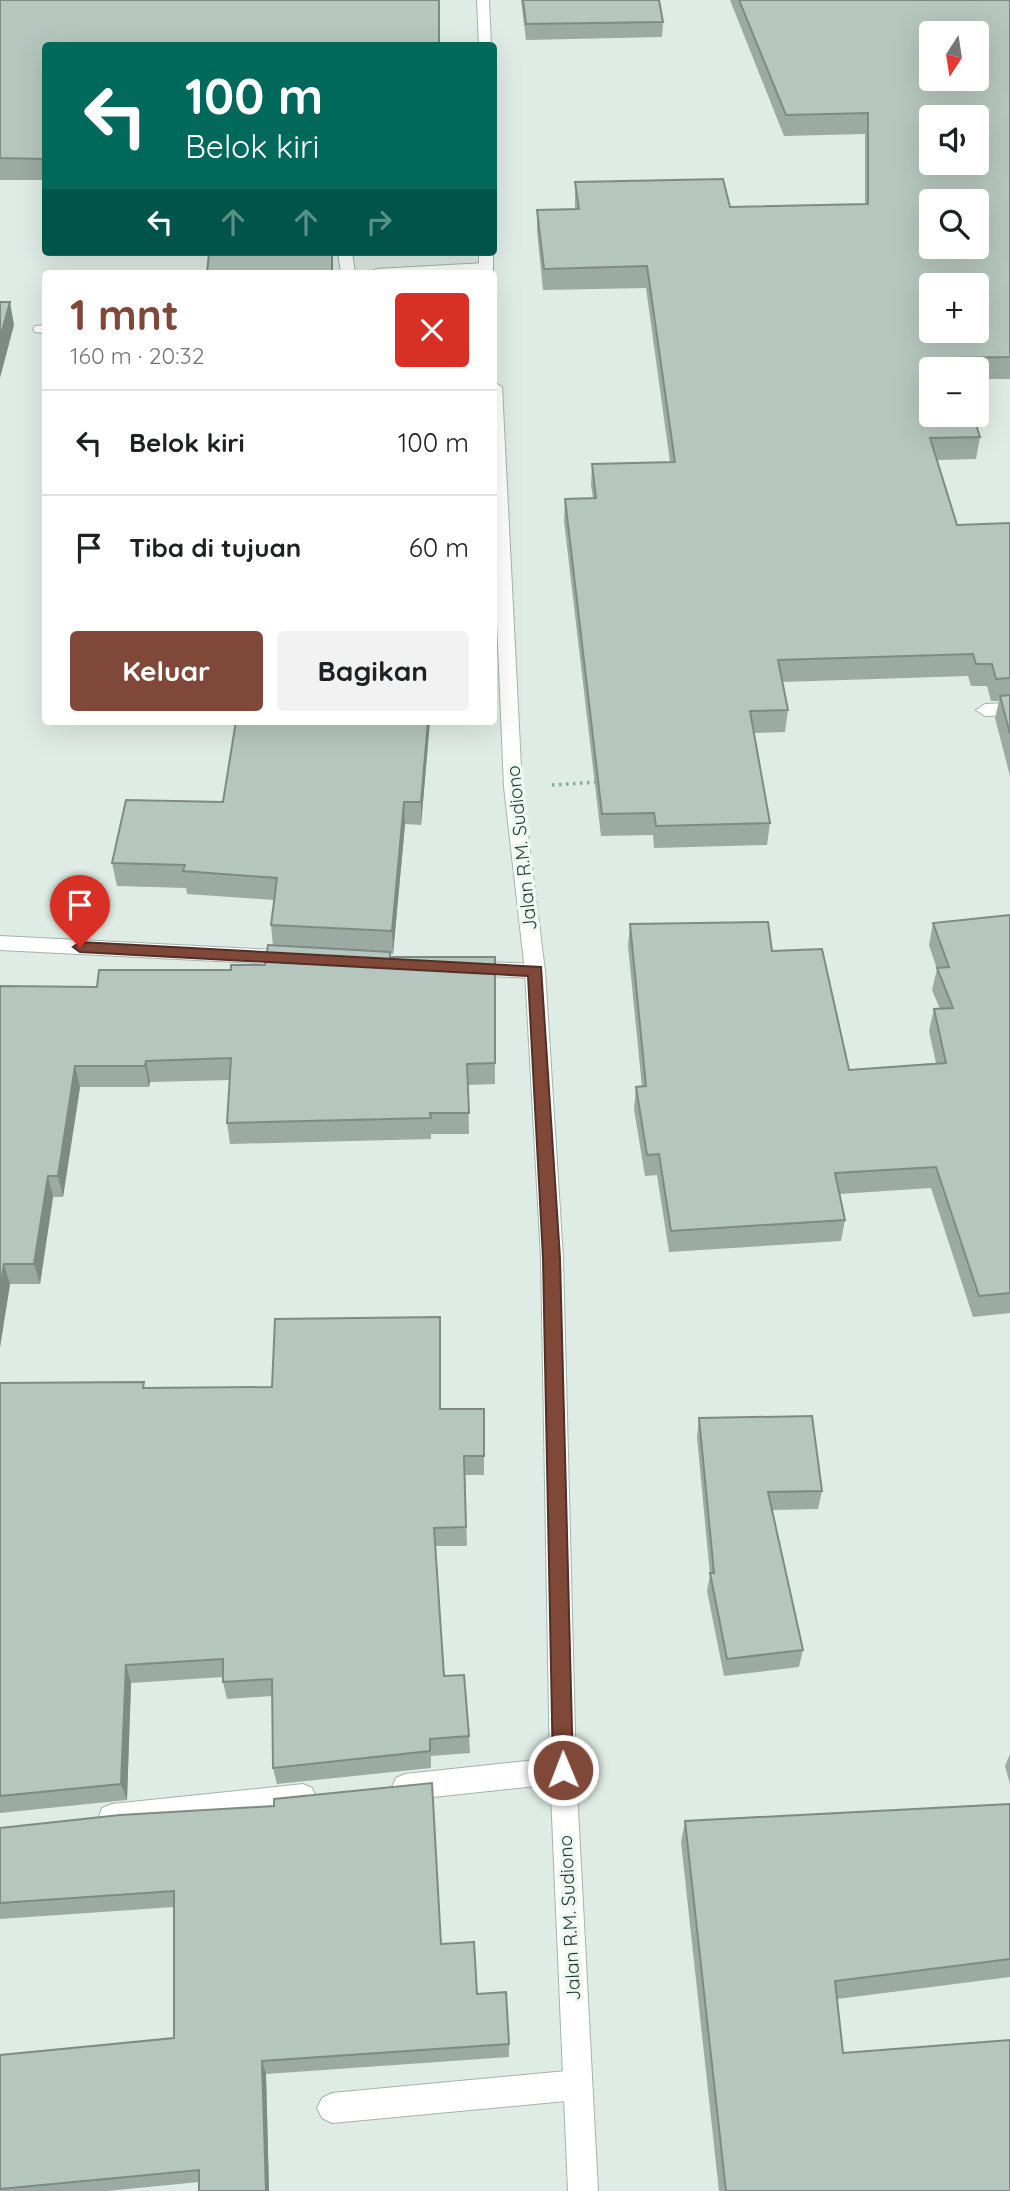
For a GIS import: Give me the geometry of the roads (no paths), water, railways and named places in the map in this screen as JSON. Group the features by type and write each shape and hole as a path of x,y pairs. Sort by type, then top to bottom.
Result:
{"street":[{"path":"483,0 485,42"},
{"path":"413,270 486,264"},
{"name":"Jalan R.M. Sudiono","path":"497,450 513,787 535,971 552,1258 563,1770 583,2191"},
{"path":"985,710 1010,709"},
{"path":"0,943 316,960"},
{"path":"453,967 535,971"},
{"path":"384,1789 563,1770"},
{"path":"82,1820 329,1794"},
{"path":"332,2108 577,2085"}]}
